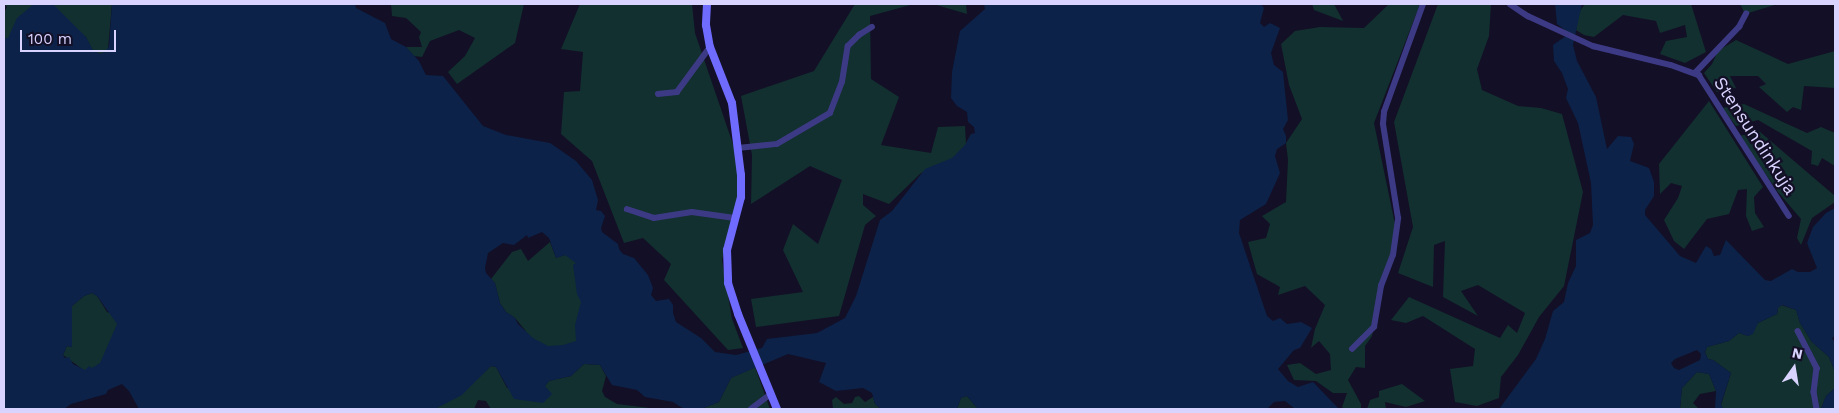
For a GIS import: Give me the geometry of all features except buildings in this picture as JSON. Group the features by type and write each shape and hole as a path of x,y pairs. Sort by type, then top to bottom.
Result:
{"street":[{"path":"707,4 706,25 710,47 731,97 738,148 741,189 727,250 727,274 733,301 777,409"},
{"path":"1352,350 1374,328 1381,286 1393,255 1398,218 1383,124 1384,112 1423,4"},
{"path":"1510,4 1528,16 1582,42 1695,73 1739,27 1746,14"},
{"path":"738,148 777,144 830,113 842,82 848,46 859,35 872,27"},
{"path":"658,94 677,92 710,47"},
{"name":"Stensundinkuja","path":"1695,73 1790,216"},
{"path":"627,209 654,218 692,212 735,218"},
{"path":"1798,331 1817,368 1814,392 1817,409"},
{"path":"751,409 771,394"}],"green space":[{"path":"4,4 37,4 4,53 4,12 7,7"},
{"path":"45,4 112,4 108,49 102,54 96,53 86,37"},
{"path":"391,4 524,4 515,43 457,84 448,72 465,56 475,38 459,30 430,41 422,57 414,56 406,47 422,47 419,37 421,32 406,18 392,16"},
{"path":"580,4 692,4 695,33 736,153 739,196 722,260 732,319 743,348 728,350 664,280 671,264 643,238 624,243 592,161 561,134 564,92 580,91 583,52 561,49"},
{"path":"855,4 914,4 870,16 871,79 899,97 881,145 931,153 938,127 965,126 966,143 971,134 983,153 921,173 889,204 863,194 863,205 876,216 865,225 839,316 756,327 751,299 803,292 783,250 793,224 818,244 842,180 810,166 751,204 752,155 741,96 814,71"},
{"path":"933,4 966,4 967,14"},
{"path":"1312,4 1334,4 1343,21 1314,10"},
{"path":"1389,4 1420,4 1374,123 1396,229 1372,336 1365,346 1365,368 1356,367 1348,380 1361,404 1361,409 1344,409 1342,407 1347,393 1333,393 1316,381 1294,380 1287,365 1300,363 1316,374 1331,370 1330,354 1319,341 1311,348 1315,329 1325,305 1305,286 1278,295 1280,287 1257,274 1248,242 1266,238 1270,224 1262,216 1286,202 1288,160 1286,143 1302,119 1289,85 1281,44 1295,31 1320,27 1364,28"},
{"path":"1438,4 1491,4 1489,36 1477,69 1482,90 1518,106 1541,108 1562,114 1583,192 1564,286 1539,317 1518,355 1501,377 1499,398 1477,406 1455,402 1450,369 1473,366 1475,349 1423,316 1406,323 1391,320 1409,297 1500,338 1508,325 1517,333 1525,313 1478,285 1461,291 1478,316 1443,297 1445,241 1434,245 1433,287 1398,273 1413,227 1394,122"},
{"path":"1585,4 1691,4 1706,52 1685,63 1660,54 1666,41 1687,37 1685,25 1660,33 1656,21 1623,15 1594,37 1584,35 1576,30 1579,12"},
{"path":"1740,4 1778,4 1745,14"},
{"path":"1736,40 1788,64 1835,51 1835,88 1804,86 1801,110 1793,107 1787,112 1759,87 1766,84 1758,76 1730,76 1736,88 1717,92 1704,73 1712,64 1718,51"},
{"path":"1709,101 1763,187 1754,197 1755,213 1764,227 1752,231 1746,216 1747,189 1738,190 1729,214 1707,219 1684,249 1674,241 1664,220 1678,198 1682,186 1671,183 1660,194 1659,164"},
{"path":"1744,104 1807,133 1821,127 1835,133 1835,166 1822,158 1818,166 1811,164 1812,151 1758,120 1736,126 1722,108"},
{"path":"1759,131 1835,196 1835,202 1812,218 1801,245 1797,238 1801,219 1778,192 1739,136"},
{"path":"550,242 556,258 577,251 589,331 569,348 531,348 525,330 515,318 506,312 500,303 495,283 491,279 512,252 521,249 528,261"},
{"path":"92,293 97,296 107,312 125,318 102,365 85,371 63,355 67,346 72,347 72,306 84,296"},
{"path":"1781,305 1796,310 1800,323 1812,342 1829,357 1835,372 1835,388 1826,396 1821,409 1723,409 1721,405 1731,373 1713,360 1708,359 1705,352 1707,347 1729,341 1739,333 1748,336 1758,323 1777,314 1778,308"},
{"path":"584,364 600,365 606,376 602,391 605,397 617,404 658,409 491,409 486,401 478,400 474,409 435,409 473,383 491,366 496,367 507,388 545,386 549,381 571,376"},
{"path":"755,367 770,409 701,409 719,402 731,378"},
{"path":"1697,372 1709,374 1716,391 1700,394 1693,403 1699,409 1680,409 1682,388"},
{"path":"1402,384 1425,401 1406,407 1385,402 1386,409 1367,409 1370,400 1379,397 1379,391"},
{"path":"859,396 865,402 873,397 875,404 881,409 833,409 832,400 836,397 844,404 852,403 855,397"},
{"path":"967,396 978,409 957,409 961,398"}],"water":[{"path":"34,4 54,5 86,37 93,50 100,54 105,52 109,46 112,4 355,4 356,8 385,23 391,39 406,47 419,61 426,75 443,76 483,126 506,135 550,143 576,161 592,180 598,200 596,210 601,211 605,216 601,228 602,232 618,244 623,254 634,258 648,275 653,288 651,295 656,301 669,299 673,305 676,322 701,338 715,352 736,355 762,348 767,339 817,333 845,318 856,296 880,220 892,211 925,169 952,158 965,145 971,134 975,133 974,127 968,122 967,112 957,106 951,98 952,72 960,31 985,9 984,4 1261,4 1264,8 1260,23 1264,27 1270,23 1280,28 1271,53 1274,65 1283,72 1288,120 1283,129 1286,143 1277,149 1275,156 1280,173 1266,204 1240,220 1239,233 1267,316 1273,321 1280,318 1287,324 1301,322 1312,328 1300,348 1294,350 1278,369 1288,381 1298,387 1313,382 1339,409 1295,409 1285,401 1274,402 1267,409 978,409 967,396 961,398 957,409 881,409 875,404 872,393 863,388 836,391 819,382 826,363 788,354 731,378 719,402 701,409 684,409 673,402 645,397 637,390 612,385 600,365 584,364 571,376 549,381 545,386 552,394 543,403 514,399 496,367 491,366 462,395 435,409 139,409 129,391 122,384 108,390 106,394 71,404 64,409 4,409 4,38 8,38 17,18","holes":["542,232 549,238 556,258 565,255 576,263 573,265 577,294 581,302 575,325 576,341 563,345 548,346 533,338 518,324 515,318 506,312 500,303 495,283 486,273 485,268 488,253 503,243 514,245 527,235 528,238","92,293 97,296 117,324 100,363 92,368 89,366 85,370 73,364 69,357 65,358 63,355 67,346 72,347 72,306 84,296"]},
{"path":"1555,4 1582,4 1573,45 1577,61 1596,97 1607,149 1618,136 1631,137 1634,144 1630,161 1649,168 1654,182 1654,196 1645,210 1645,215 1680,256 1696,263 1706,246 1711,249 1714,256 1720,255 1726,240 1765,280 1771,281 1792,269 1798,272 1810,272 1817,268 1807,243 1813,227 1826,213 1835,208 1835,336 1832,338 1835,343 1835,372 1829,357 1812,342 1800,323 1796,310 1782,305 1778,308 1777,314 1758,323 1753,334 1748,336 1739,333 1729,341 1707,347 1705,352 1708,359 1713,360 1731,373 1721,404 1723,409 1715,409 1716,391 1709,374 1697,372 1682,388 1680,409 1499,409 1536,359 1545,339 1553,311 1564,302 1568,283 1576,266 1576,240 1590,233 1593,225 1591,183 1578,123 1566,98 1568,89 1562,73 1554,61 1553,45 1566,36 1565,30 1557,24","holes":["1697,350 1701,354 1700,360 1679,370 1674,368 1671,363 1675,359"]},
{"path":"1835,388 1835,409 1821,409 1826,396"}]}
